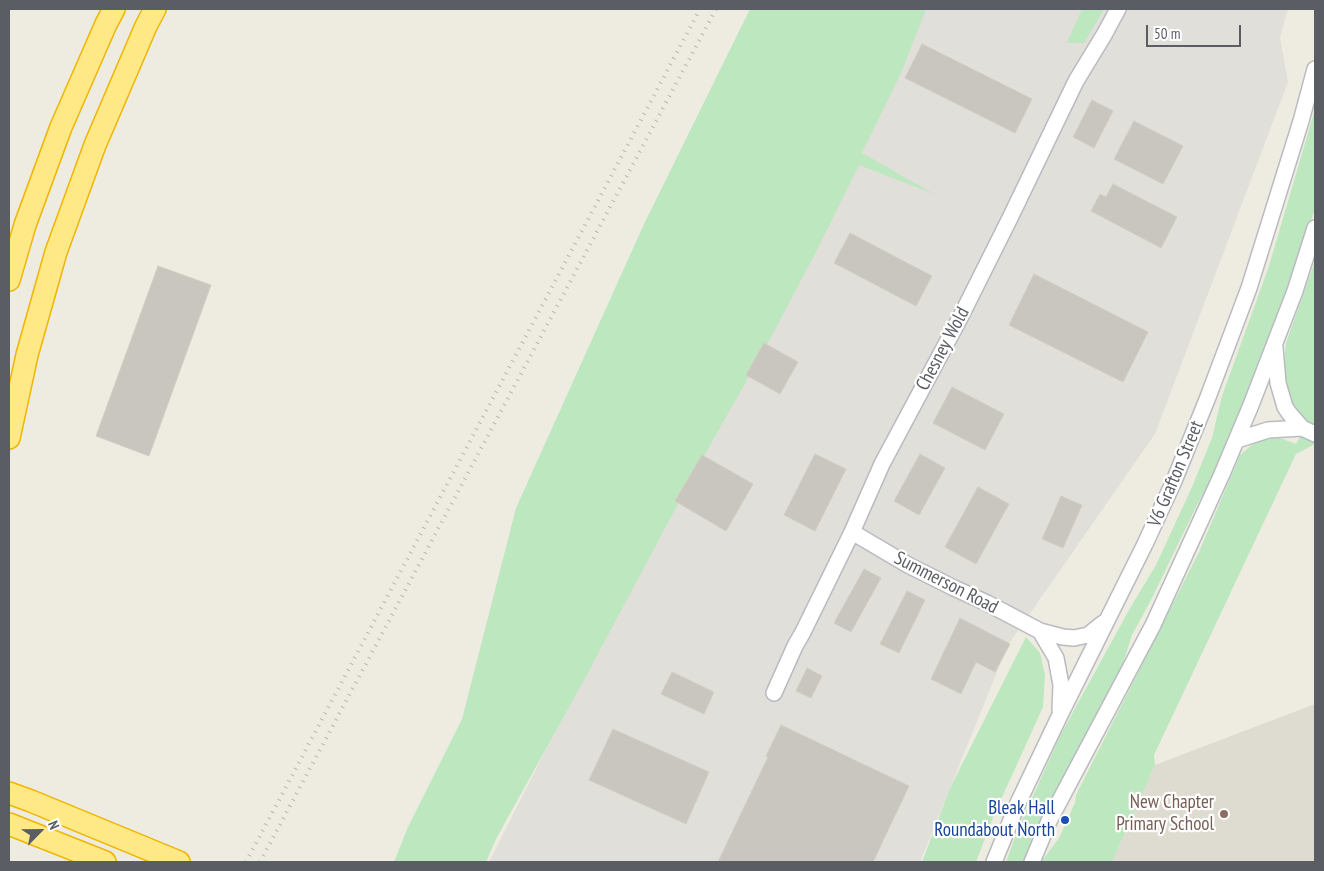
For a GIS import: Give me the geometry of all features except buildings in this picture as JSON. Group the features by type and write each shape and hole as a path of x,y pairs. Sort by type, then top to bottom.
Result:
{"highway":[{"path":"9,280 25,224 61,127 114,9"},
{"path":"9,438 27,355 56,252 94,144 155,9"},
{"path":"9,793 179,862"},
{"path":"14,826 105,862"}],"street":[{"name":"Chesney Wold","path":"774,693 795,646 852,532 882,464 965,308 1076,81 1118,9"},
{"name":"V6 Grafton Street","path":"994,862 1018,803 1174,481 1249,288 1301,121 1315,69"},
{"path":"1032,862 1049,820 1152,624 1237,440 1295,291 1315,228"},
{"path":"1275,344 1278,384 1281,396 1289,412 1309,431"},
{"path":"1237,440 1268,430 1309,431"},
{"name":"Summerson Road","path":"852,532 908,565 1040,631 1074,638 1088,635 1108,619"},
{"path":"1040,631 1056,658 1061,685 1060,715"}],"shaded area":[{"path":"920,9 1288,9 1280,37 1288,82 1155,434 1008,645 920,862 489,862 670,504 857,164"},
{"name":"New Chapter Primary School","path":"1315,704 1315,862 1112,862 1155,765"}],"green space":[{"path":"750,9 926,9 901,73 862,153 934,194 859,165 770,339 695,472 584,680 496,839 486,862 394,862 408,827 462,719 516,508 644,224"},
{"path":"1082,9 1104,9 1084,43 1067,43"},
{"path":"1315,109 1315,208 1297,268 1220,464 1198,503 1132,635 1120,673 1024,862 1006,862 1018,829 1061,734 1156,565 1192,487 1212,438 1222,396 1269,266"},
{"path":"1315,261 1315,444 1296,454 1154,755 1155,765 1112,862 1041,862 1059,838 1075,803 1076,795 1199,552 1240,455 1254,443 1269,437 1283,439 1296,444 1306,427 1298,418 1284,385 1284,363 1286,343"},
{"path":"1026,637 1040,653 1045,675 1043,707 994,815 976,862 922,862 950,788"}],"railway":[{"path":"246,862 700,9"},
{"path":"260,862 716,9"}],"place":[{"name":"New Chapter Primary School","path":"1224,814"},
{"name":"Bleak Hall Roundabout North","path":"1065,820"}]}
